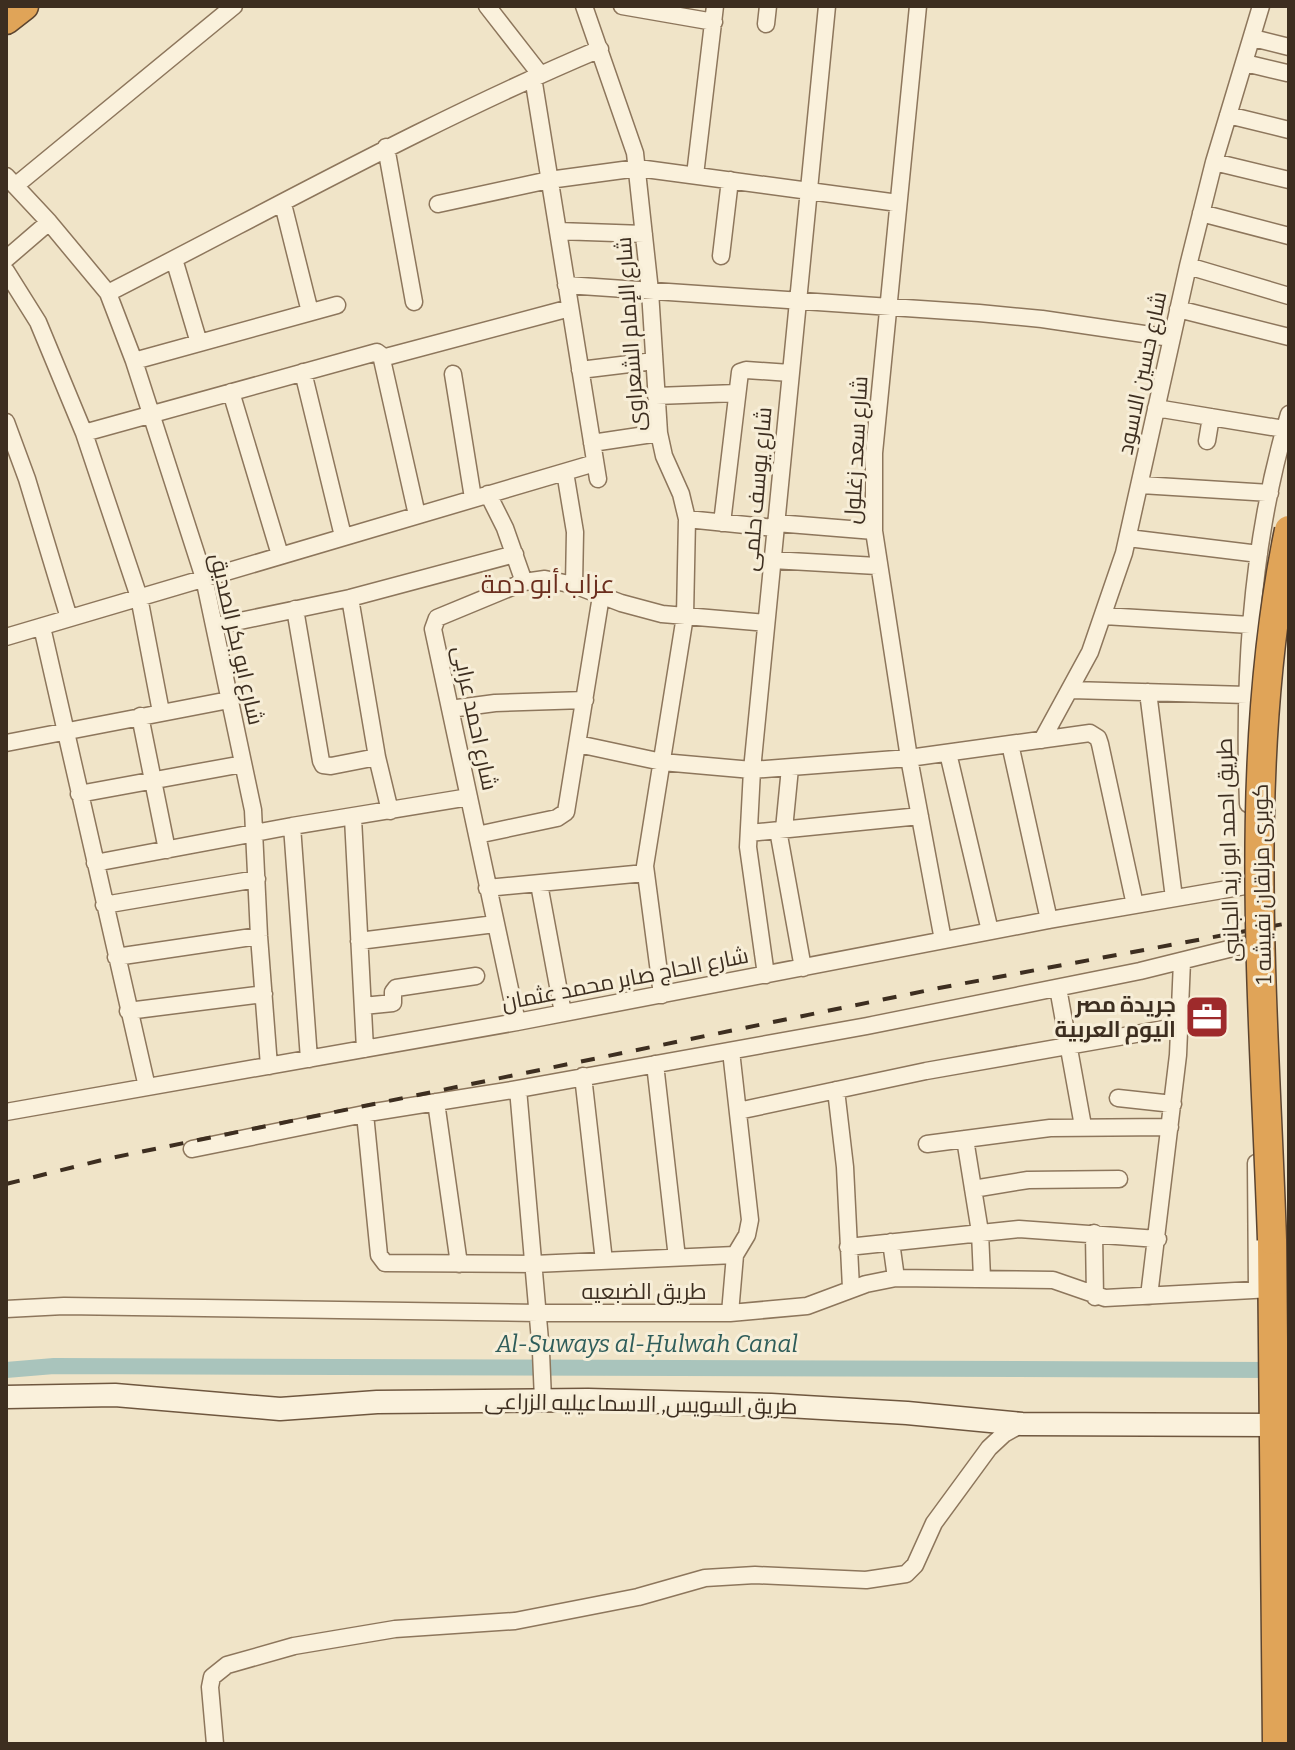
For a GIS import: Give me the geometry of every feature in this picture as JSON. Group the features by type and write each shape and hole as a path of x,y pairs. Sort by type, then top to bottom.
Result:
{"highway":[{"path":"6,20 24,6"},
{"name":"كوبرى مزلقان نفيشه 1","path":"1277,1744 1276,1416 1268,1298 1272,1240 1260,871 1262,733 1270,635 1289,530"}],"main road":[{"name":"طريق السويس, الاسماعيليه الزراعى","path":"6,1397 115,1395 280,1409 377,1402 543,1400 771,1405 1022,1424 1276,1416"}],"street":[{"path":"10,181 234,6"},
{"path":"6,637 565,472 596,471 549,180 536,76 487,6"},
{"name":"شارع الإمام الشعراوى","path":"584,6 638,168 659,433 687,519 685,616 645,873 662,995"},
{"path":"622,6 714,14 695,175"},
{"path":"766,24 768,6"},
{"name":"شارع يوسف حلمى","path":"766,975 748,847 752,770 827,6"},
{"name":"شارع سعد زغلول","path":"918,6 874,453 874,531 909,758 943,940"},
{"name":"شارع حسين الاسود","path":"1042,740 1071,690 1104,616 1128,538 1201,213 1261,6"},
{"path":"1253,38 1289,47"},
{"path":"108,293 283,204 386,147 600,49"},
{"path":"1245,63 1287,73"},
{"path":"1228,115 1289,130"},
{"path":"386,147 414,302"},
{"path":"1214,162 1289,180"},
{"path":"438,204 549,180 638,168 898,203"},
{"path":"721,256 730,180"},
{"name":"شارع ابو بكر الصديق","path":"10,181 108,293 134,361 204,578 256,833 259,936 269,1066"},
{"path":"283,204 310,312"},
{"path":"1201,213 1289,236"},
{"path":"6,259 49,222"},
{"path":"558,231 644,234"},
{"path":"174,259 199,343"},
{"path":"1188,266 1289,296"},
{"path":"6,271 38,322 84,433 139,597 161,712"},
{"path":"566,285 1042,319 1171,338"},
{"path":"134,361 337,305"},
{"path":"382,358 570,308"},
{"path":"1178,309 1289,337"},
{"path":"84,433 375,352 382,358 417,515"},
{"path":"580,370 654,361"},
{"path":"722,523 739,375 743,370 790,373"},
{"path":"303,372 343,536"},
{"path":"453,374 481,496 515,554 524,582"},
{"path":"231,392 280,555"},
{"path":"656,396 737,393"},
{"path":"1156,408 1211,417 1287,421"},
{"path":"1207,441 1211,417"},
{"name":"طريق احمد ابو زيد الجانبى","path":"1268,1298 1246,755 1247,695 1250,625 1259,554 1287,421"},
{"path":"7,431 69,618"},
{"path":"592,443 659,433"},
{"path":"565,472 575,532 574,585"},
{"path":"1141,485 1270,493"},
{"path":"687,519 874,531"},
{"path":"1128,538 1259,554"},
{"path":"216,626 350,598 515,554"},
{"path":"772,560 877,566"},
{"name":"شارع احمد عرابى","path":"517,1022 433,629 435,621 440,615 524,582 556,580 641,609 766,623"},
{"path":"477,835 563,816 568,807 601,596"},
{"path":"350,598 377,757 390,811"},
{"path":"295,609 323,765 377,757"},
{"path":"1104,616 1250,625"},
{"path":"42,627 147,1087"},
{"path":"1071,690 1247,695"},
{"path":"1148,692 1174,898"},
{"path":"6,743 229,700"},
{"path":"450,709 495,703 585,700"},
{"path":"140,716 167,850"},
{"path":"578,744 662,762 752,770 909,758 1090,733 1098,738 1135,905"},
{"path":"1010,744 1049,920"},
{"path":"948,753 990,931"},
{"path":"79,794 243,764"},
{"path":"790,768 781,829 803,968"},
{"path":"95,863 469,797"},
{"path":"749,833 920,816"},
{"path":"353,818 365,1049"},
{"path":"292,826 309,1059"},
{"path":"487,888 645,873"},
{"path":"104,905 257,879"},
{"path":"539,884 563,1013"},
{"name":"شارع الحاج صابر محمد عثمان","path":"6,1112 517,1022 990,931 1251,885"},
{"path":"359,941 495,924"},
{"path":"116,957 259,936"},
{"path":"192,1149 365,1114 731,1051 1058,988 1253,943"},
{"path":"1149,1296 1181,1026 1182,961"},
{"path":"363,1006 392,1003 396,988 476,976"},
{"path":"1058,988 1083,1126"},
{"path":"128,1011 264,994"},
{"path":"738,1111 1181,1026"},
{"path":"730,1313 735,1255 747,1235 750,1220 731,1051"},
{"path":"655,1064 677,1258"},
{"path":"583,1076 604,1261"},
{"path":"518,1089 543,1400"},
{"path":"836,1090 845,1167 851,1288"},
{"path":"1118,1098 1173,1104"},
{"path":"436,1102 459,1264"},
{"path":"365,1114 381,1261 534,1264 735,1255"},
{"path":"927,1144 1036,1129 1170,1127"},
{"path":"965,1139 980,1232 982,1278"},
{"path":"973,1189 1028,1180 1119,1179"},
{"path":"848,1247 980,1232 1038,1229 1158,1239"},
{"path":"1094,1233 1095,1297"},
{"path":"891,1242 896,1278"},
{"name":"طريق الضبعيه","path":"6,1309 64,1306 730,1313 807,1306 851,1288 896,1278 1053,1280 1095,1297 1268,1298"},
{"path":"215,1744 210,1687 212,1677 227,1665 294,1646 395,1629 515,1621 638,1597 705,1578 755,1575 866,1580 906,1574 915,1565 934,1523 989,1448 1004,1434 1022,1424"}],"waterway":[{"name":"Al-Suways al-Ḥulwah Canal","path":"6,1370 54,1366 1289,1370"}],"railway":[{"path":"6,1184 106,1159 939,988 1289,923"}],"place":[{"name":"جريدة مصر اليوم العربية","path":"1207,1017"}],"district":[{"name":"عزاب أبو دمة","path":"548,584"}]}
